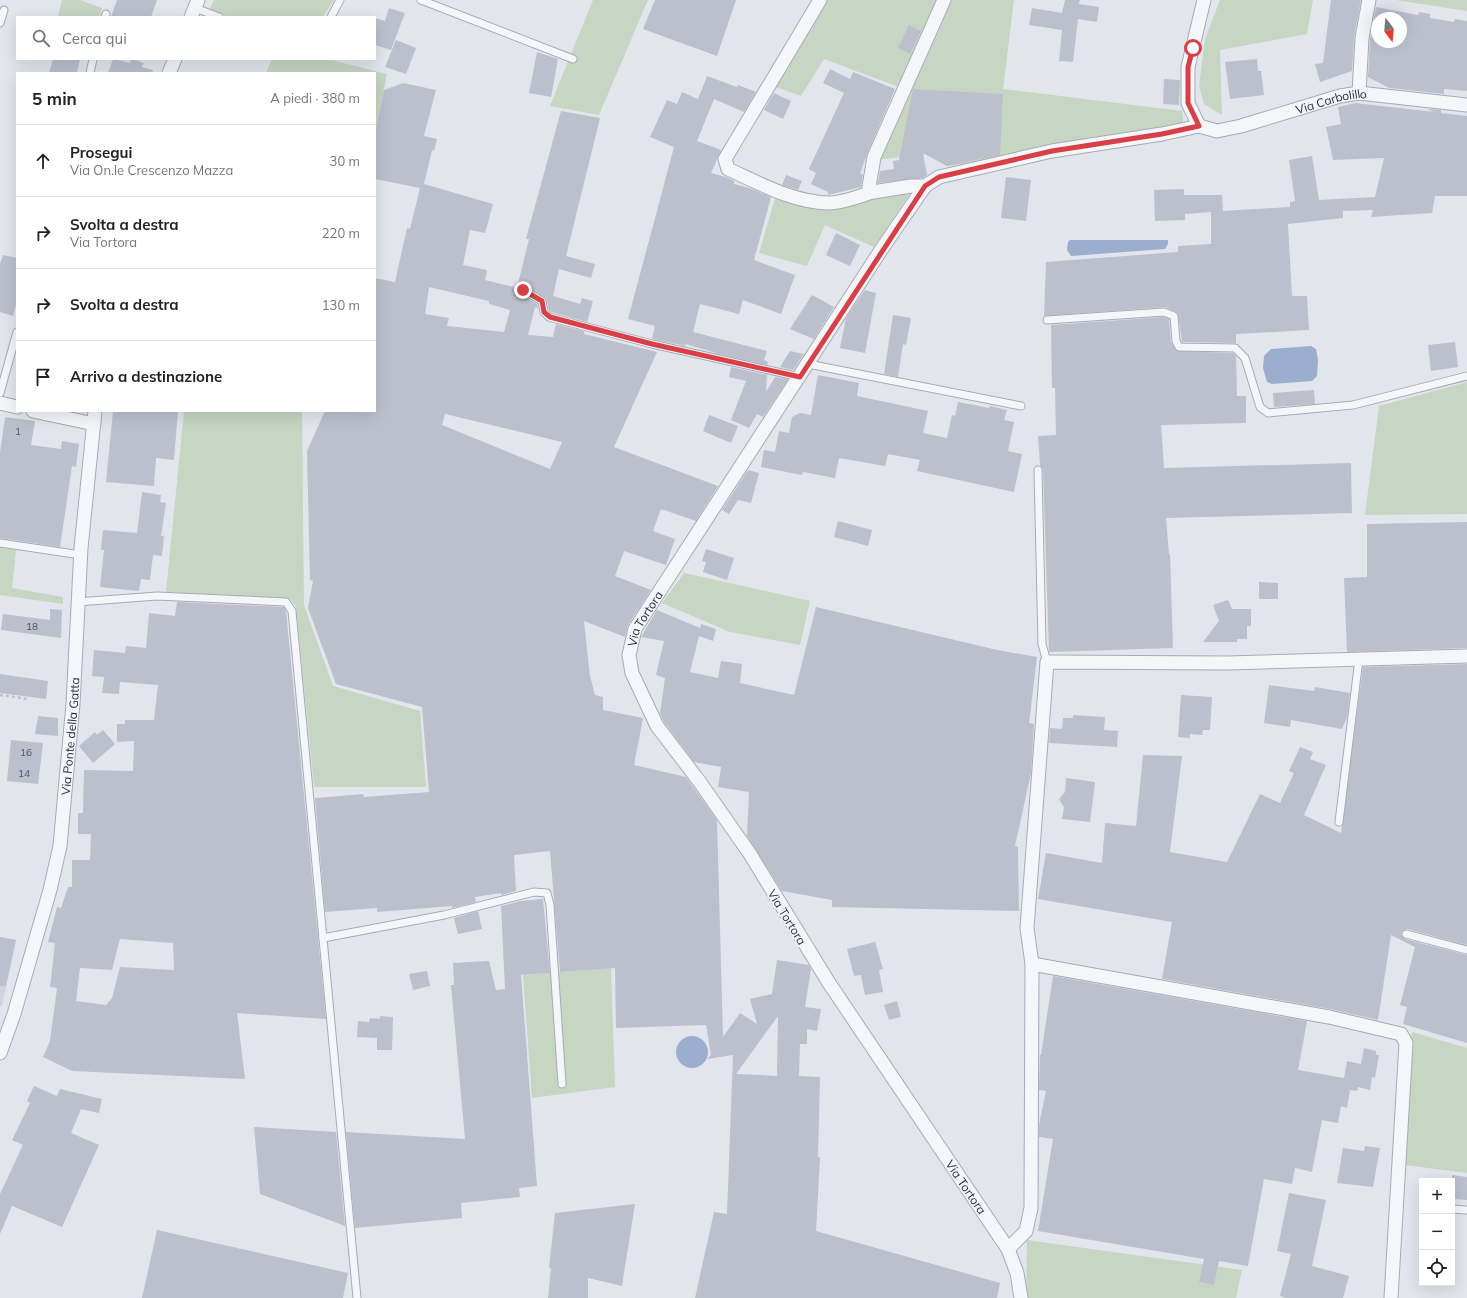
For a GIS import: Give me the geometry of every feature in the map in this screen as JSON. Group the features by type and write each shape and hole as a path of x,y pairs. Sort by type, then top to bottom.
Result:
{"street":[{"path":"820,0 725,159 728,169 782,193 807,200 828,203 873,192 911,186 925,186"},
{"path":"873,192 869,187 874,157 944,0"},
{"path":"1199,126 1188,103 1188,67 1204,0"},
{"path":"1359,93 1362,38 1369,0"},
{"path":"169,72 174,60"},
{"name":"Via Carbolillo","path":"1199,126 1217,131 1242,126 1340,96 1359,93 1467,104"},
{"name":"Via Tortora","path":"1021,1298 1017,1273 1008,1249 837,995 798,935 750,854 699,781 657,726 632,673 629,655 635,630 925,186 939,177 1052,151 1162,134 1199,126"},
{"path":"0,404 16,407"},
{"path":"38,412 94,424"},
{"name":"Via Ponte della Gatta","path":"0,1053 14,1014 50,890 60,846 72,704 77,602 95,412"},
{"path":"1008,1249 1026,1230 1031,1208 1032,964 1026,928 1047,662 1228,663 1467,656"},
{"path":"1032,964 1329,1018 1401,1034 1406,1044 1391,1298"}],"lane":[{"path":"332,16 340,0"},
{"path":"421,0 573,59"},
{"path":"194,8 216,16"},
{"path":"0,23 4,10"},
{"path":"90,72 94,60"},
{"path":"523,290 542,301 544,312 550,317 652,344 800,377"},
{"path":"1047,320 1164,312 1174,316 1176,341 1179,347 1235,348 1245,358 1260,406 1268,413 1353,405 1467,376"},
{"path":"0,393 16,336"},
{"path":"808,364 1021,406"},
{"path":"1038,470 1042,644 1047,662"},
{"path":"0,544 81,555"},
{"path":"77,602 157,596 286,602 292,611 357,1298"},
{"path":"1339,822 1359,659"},
{"path":"323,938 444,915 534,892 547,893 550,905 562,1084"},
{"path":"1406,934 1467,950"},
{"path":"1455,1209 1467,1210"}],"path":[{"path":"0,695 28,699"}],"shaded area":[{"path":"0,951 13,953 2,1006 0,1007"}],"green space":[{"path":"62,0 80,0 102,8 99,16 58,16"},
{"path":"214,0 334,0 324,16 226,16 209,11"},
{"path":"593,0 648,0 599,115 550,106"},
{"path":"824,0 939,0 899,87 824,59 801,96 770,85"},
{"path":"949,0 1014,0 1003,89 1182,111 1183,121 1178,127 947,166 926,154 876,160"},
{"path":"1220,0 1313,0 1307,34 1220,50 1222,115 1204,104 1199,86 1205,39"},
{"path":"1396,0 1467,0 1467,11"},
{"path":"272,60 331,60 387,74 376,128 376,72 266,72"},
{"path":"913,189 874,247 825,225 807,266 759,253 776,195 807,203"},
{"path":"1467,382 1467,514 1365,515 1379,406"},
{"path":"184,412 302,412 304,605 333,686 420,711 426,787 314,787 296,606 290,599 166,592"},
{"path":"0,547 16,550 12,588 63,597 63,604 0,595"},
{"path":"684,573 810,601 800,645 730,632 662,603"},
{"path":"611,968 615,1087 532,1098 523,975"},
{"path":"1412,1032 1467,1048 1467,1173 1405,1165"},
{"path":"1027,1240 1242,1270 1236,1298 1026,1298"}],"water":[{"path":"1070,240 1168,240 1168,244 1165,249 1071,256 1067,250 1068,242"},
{"path":"1311,346 1316,349 1318,360 1317,376 1312,381 1272,384 1267,382 1263,368 1264,356 1271,349"},
{"path":"689,1036 695,1036 704,1040 708,1052 704,1064 695,1068 689,1068 680,1064 676,1055 676,1049 680,1040"}],"building":[{"path":"117,0 157,0 151,16 111,16"},
{"path":"655,0 736,0 717,56 643,29"},
{"path":"1065,0 1080,0 1079,4 1099,7 1097,22 1078,19 1073,62 1059,61 1062,30 1029,25 1032,8 1062,13"},
{"path":"1331,0 1361,0 1354,37 1352,71 1320,82 1315,64 1323,63"},
{"path":"1376,7 1402,12 1375,12"},
{"path":"389,8 405,13 391,50 376,45 376,18 385,21"},
{"path":"1419,12 1430,14 1430,18 1454,22 1455,19 1467,21 1467,91 1444,89 1444,94 1389,88 1368,77 1371,34 1371,48 1407,48 1407,13 1418,15"},
{"path":"909,25 921,31 910,54 898,48"},
{"path":"396,40 416,48 406,74 385,67"},
{"path":"537,52 558,59 551,97 529,93"},
{"path":"1257,59 1258,71 1261,71 1264,95 1230,99 1225,62"},
{"path":"53,60 80,60 77,72 49,72"},
{"path":"113,60 130,63 131,60 136,60 144,63 142,67 153,70 152,72 108,72"},
{"path":"830,69 850,79 853,72 895,89 860,174 863,174 861,187 828,195 828,192 811,184 816,173 809,169 844,93 823,83"},
{"path":"707,76 756,92 744,112 714,99 697,141 721,150 711,173 726,177 734,181 734,184 771,197 754,260 795,275 781,314 743,300 739,314 700,304 693,332 767,351 764,360 768,362 767,365 719,354 686,344 685,346 652,339 655,326 628,319 674,147 650,137 667,100 677,104 682,92 698,99"},
{"path":"1164,79 1180,80 1179,105 1163,104"},
{"path":"403,83 436,90 424,136 437,139 434,151 432,150 424,184 493,204 485,233 470,230 463,265 487,270 485,280 517,288 529,239 526,239 561,111 600,118 566,256 595,264 591,278 559,269 553,296 580,304 582,298 593,301 587,322 551,312 549,310 546,298 523,285 519,288 519,293 537,304 538,308 535,307 528,335 553,337 556,324 584,331 584,334 657,352 614,447 718,486 696,521 661,509 653,531 675,539 666,565 624,551 615,576 651,590 628,625 625,637 584,621 590,676 595,695 603,697 603,710 643,718 634,765 686,777 717,820 723,1037 740,1013 757,1024 750,999 772,994 777,960 809,965 811,969 805,1007 821,1009 817,1031 807,1029 807,1044 800,1044 799,1076 820,1077 818,1157 820,1157 816,1231 1000,1283 997,1298 695,1298 714,1212 727,1214 733,1055 707,1059 711,1055 706,1025 616,1028 615,968 560,972 550,851 514,855 516,891 501,895 501,893 475,897 476,902 452,908 452,906 377,912 377,908 325,912 315,798 363,794 364,797 429,792 422,707 336,684 308,608 313,581 310,580 307,451 325,412 376,412 376,278 395,282 407,228 410,229 420,188 376,179 376,128 384,90","holes":["429,287 489,301 489,304 510,310 504,332 447,326 449,318 425,314","445,414 562,442 550,469 442,425","778,1016 777,1076 736,1074"]},
{"path":"913,89 1003,94 1000,155 947,166 923,153 927,175 923,178 878,183 880,171 894,169 893,161 899,160"},
{"path":"774,93 791,101 783,119 764,110"},
{"path":"1355,103 1434,112 1427,109 1441,110 1441,113 1467,116 1467,196 1435,196 1432,213 1371,217 1373,210 1343,211 1343,218 1288,224 1292,296 1307,296 1309,330 1236,334 1236,343 1182,342 1178,313 1166,307 1044,316 1046,262 1178,252 1178,246 1211,244 1211,212 1185,214 1185,220 1155,221 1154,190 1184,189 1184,195 1222,195 1223,211 1290,207 1290,202 1295,201 1289,160 1312,156 1319,200 1375,197 1384,158 1333,160 1326,127 1341,124 1338,107"},
{"path":"786,175 802,181 798,190 782,185"},
{"path":"1006,177 1031,180 1026,221 1001,218"},
{"path":"836,233 860,245 850,266 826,255"},
{"path":"3,255 16,258 16,304 13,316 0,312 0,264"},
{"path":"865,290 876,293 865,353 840,348 846,318"},
{"path":"812,295 834,307 814,339 790,329"},
{"path":"893,315 911,318 906,345 903,344 898,377 884,374"},
{"path":"1163,317 1169,319 1171,342 1177,351 1233,353 1236,356 1237,396 1246,396 1246,423 1161,425 1164,468 1351,463 1352,513 1166,518 1170,554 1173,648 1049,652 1043,470 1040,465 1038,436 1056,435 1055,388 1052,388 1051,325"},
{"path":"1455,342 1458,367 1431,371 1428,345"},
{"path":"790,351 804,354 793,370 780,367"},
{"path":"731,367 767,375 766,392 775,377 788,379 763,417 757,414 749,428 731,420 746,381 729,377"},
{"path":"818,375 859,383 857,396 928,411 923,433 947,438 952,415 955,416 958,402 989,408 990,406 1007,410 1004,420 1014,422 1008,451 1022,454 1014,492 917,471 920,460 888,454 885,466 839,458 835,478 803,472 802,475 761,467 764,450 775,452 779,431 789,433 792,417 800,413 811,415"},
{"path":"1314,390 1315,404 1274,407 1273,393"},
{"path":"113,412 178,412 174,460 156,458 154,486 106,482"},
{"path":"709,415 738,426 731,443 703,431"},
{"path":"5,417 35,421 31,445 61,449 62,441 79,444 76,467 72,466 60,547 0,538 0,453"},
{"path":"748,470 759,473 751,503 738,500 729,514 722,510"},
{"path":"142,492 161,495 160,502 166,503 161,536 164,536 162,556 153,555 150,580 141,579 139,591 100,587 104,550 101,550 103,530 137,533"},
{"path":"838,521 872,530 868,546 834,537"},
{"path":"1467,522 1467,648 1347,652 1344,578 1367,577 1367,524"},
{"path":"706,549 734,558 727,580 703,572 706,562 702,561"},
{"path":"1259,582 1278,583 1278,599 1259,599"},
{"path":"1228,600 1232,609 1251,609 1251,626 1247,626 1247,639 1237,639 1237,642 1203,642 1219,621 1213,605"},
{"path":"177,602 284,607 286,611 326,1019 237,1013 245,1079 72,1071 43,1057 50,1041 57,988 50,987 55,943 48,942 57,907 61,908 68,887 72,887 72,860 90,860 91,834 78,834 78,813 83,813 84,770 133,771 134,741 117,742 117,724 125,724 125,720 154,720 158,685 120,682 119,694 102,693 104,677 92,676 94,650 125,653 126,646 146,648 149,613 175,616","holes":["120,939 173,943 174,970 120,967 112,998 106,1005 76,1001 80,968 112,970"]},
{"path":"816,607 997,650 1037,657 1029,723 1034,724 1031,773 1015,846 1018,847 1019,911 832,907 832,900 782,891 747,836 749,792 718,787 721,767 694,762 664,722 660,713 665,678 656,675 664,641 641,637 657,610 700,628 701,624 716,629 713,641 699,636 690,672 718,678 721,661 742,664 740,683 794,695"},
{"path":"50,609 62,610 61,638 1,630 3,614 50,620"},
{"path":"1467,664 1467,945 1407,929 1403,930 1401,933 1405,939 1467,955 1467,1043 1403,1024 1407,1007 1400,1005 1415,947 1391,935 1378,1020 1330,1009 1162,979 1172,922 1038,899 1046,853 1102,863 1105,823 1136,826 1143,755 1182,756 1170,852 1227,862 1260,794 1280,803 1294,773 1289,771 1300,747 1313,752 1310,759 1326,765 1304,815 1341,833 1363,667"},
{"path":"0,674 48,681 46,699 0,693"},
{"path":"1269,685 1314,691 1315,687 1350,693 1347,717 1342,729 1291,720 1290,727 1264,723"},
{"path":"1181,695 1212,697 1210,730 1203,730 1202,735 1190,734 1190,738 1178,737"},
{"path":"1073,715 1105,717 1104,730 1118,731 1117,747 1049,743 1050,728 1062,729 1063,718 1073,718"},
{"path":"38,716 58,718 58,736 35,734"},
{"path":"103,730 115,744 93,763 79,746 95,732 97,735"},
{"path":"11,740 43,743 38,784 7,781"},
{"path":"1066,778 1095,782 1090,822 1062,819 1064,807 1059,799 1065,792"},
{"path":"543,899 550,973 521,975 537,1186 519,1188 520,1197 461,1203 462,1218 355,1228 346,1132 465,1139 451,985 454,985 453,963 489,961 496,990 505,989 501,906 521,901"},
{"path":"478,911 482,929 458,934 454,918"},
{"path":"0,937 16,940 6,986 0,986"},
{"path":"875,942 883,969 879,970 883,992 865,995 861,975 854,976 847,949"},
{"path":"427,971 430,986 413,990 409,974"},
{"path":"1053,976 1307,1021 1298,1070 1344,1078 1347,1061 1361,1064 1364,1048 1376,1051 1376,1055 1379,1055 1375,1078 1372,1077 1370,1090 1358,1087 1357,1091 1350,1090 1347,1108 1341,1106 1338,1123 1322,1120 1312,1172 1295,1168 1292,1184 1264,1179 1248,1266 1219,1261 1214,1285 1199,1282 1204,1259 1038,1231 1053,1139 1039,1137 1039,1125 1046,1091 1039,1090 1040,1055"},
{"path":"897,1001 901,1017 889,1020 884,1005"},
{"path":"380,1016 393,1017 392,1050 377,1050 377,1038 357,1037 358,1021 369,1022 370,1018 380,1019"},
{"path":"34,1086 57,1096 60,1089 102,1099 99,1113 81,1109 71,1133 99,1145 62,1227 12,1206 0,1234 0,1194 23,1145 12,1140 30,1103 27,1101"},
{"path":"254,1127 336,1132 345,1226 260,1194"},
{"path":"1365,1146 1380,1148 1373,1187 1337,1183 1343,1148 1364,1151"},
{"path":"1452,1175 1467,1177 1467,1200 1455,1199 1455,1178 1452,1178"},
{"path":"1289,1193 1326,1200 1312,1266 1349,1276 1343,1298 1286,1298 1280,1296 1291,1254 1277,1251"},
{"path":"635,1204 622,1286 588,1278 588,1298 548,1298 551,1268 549,1268 555,1213"},
{"path":"157,1230 348,1273 343,1298 142,1298"}],"route":[{"path":"523,290 542,301 544,312 550,317 652,344 800,377 925,186 939,177 1052,151 1162,134 1199,126 1188,103 1188,67 1193,48"}]}
